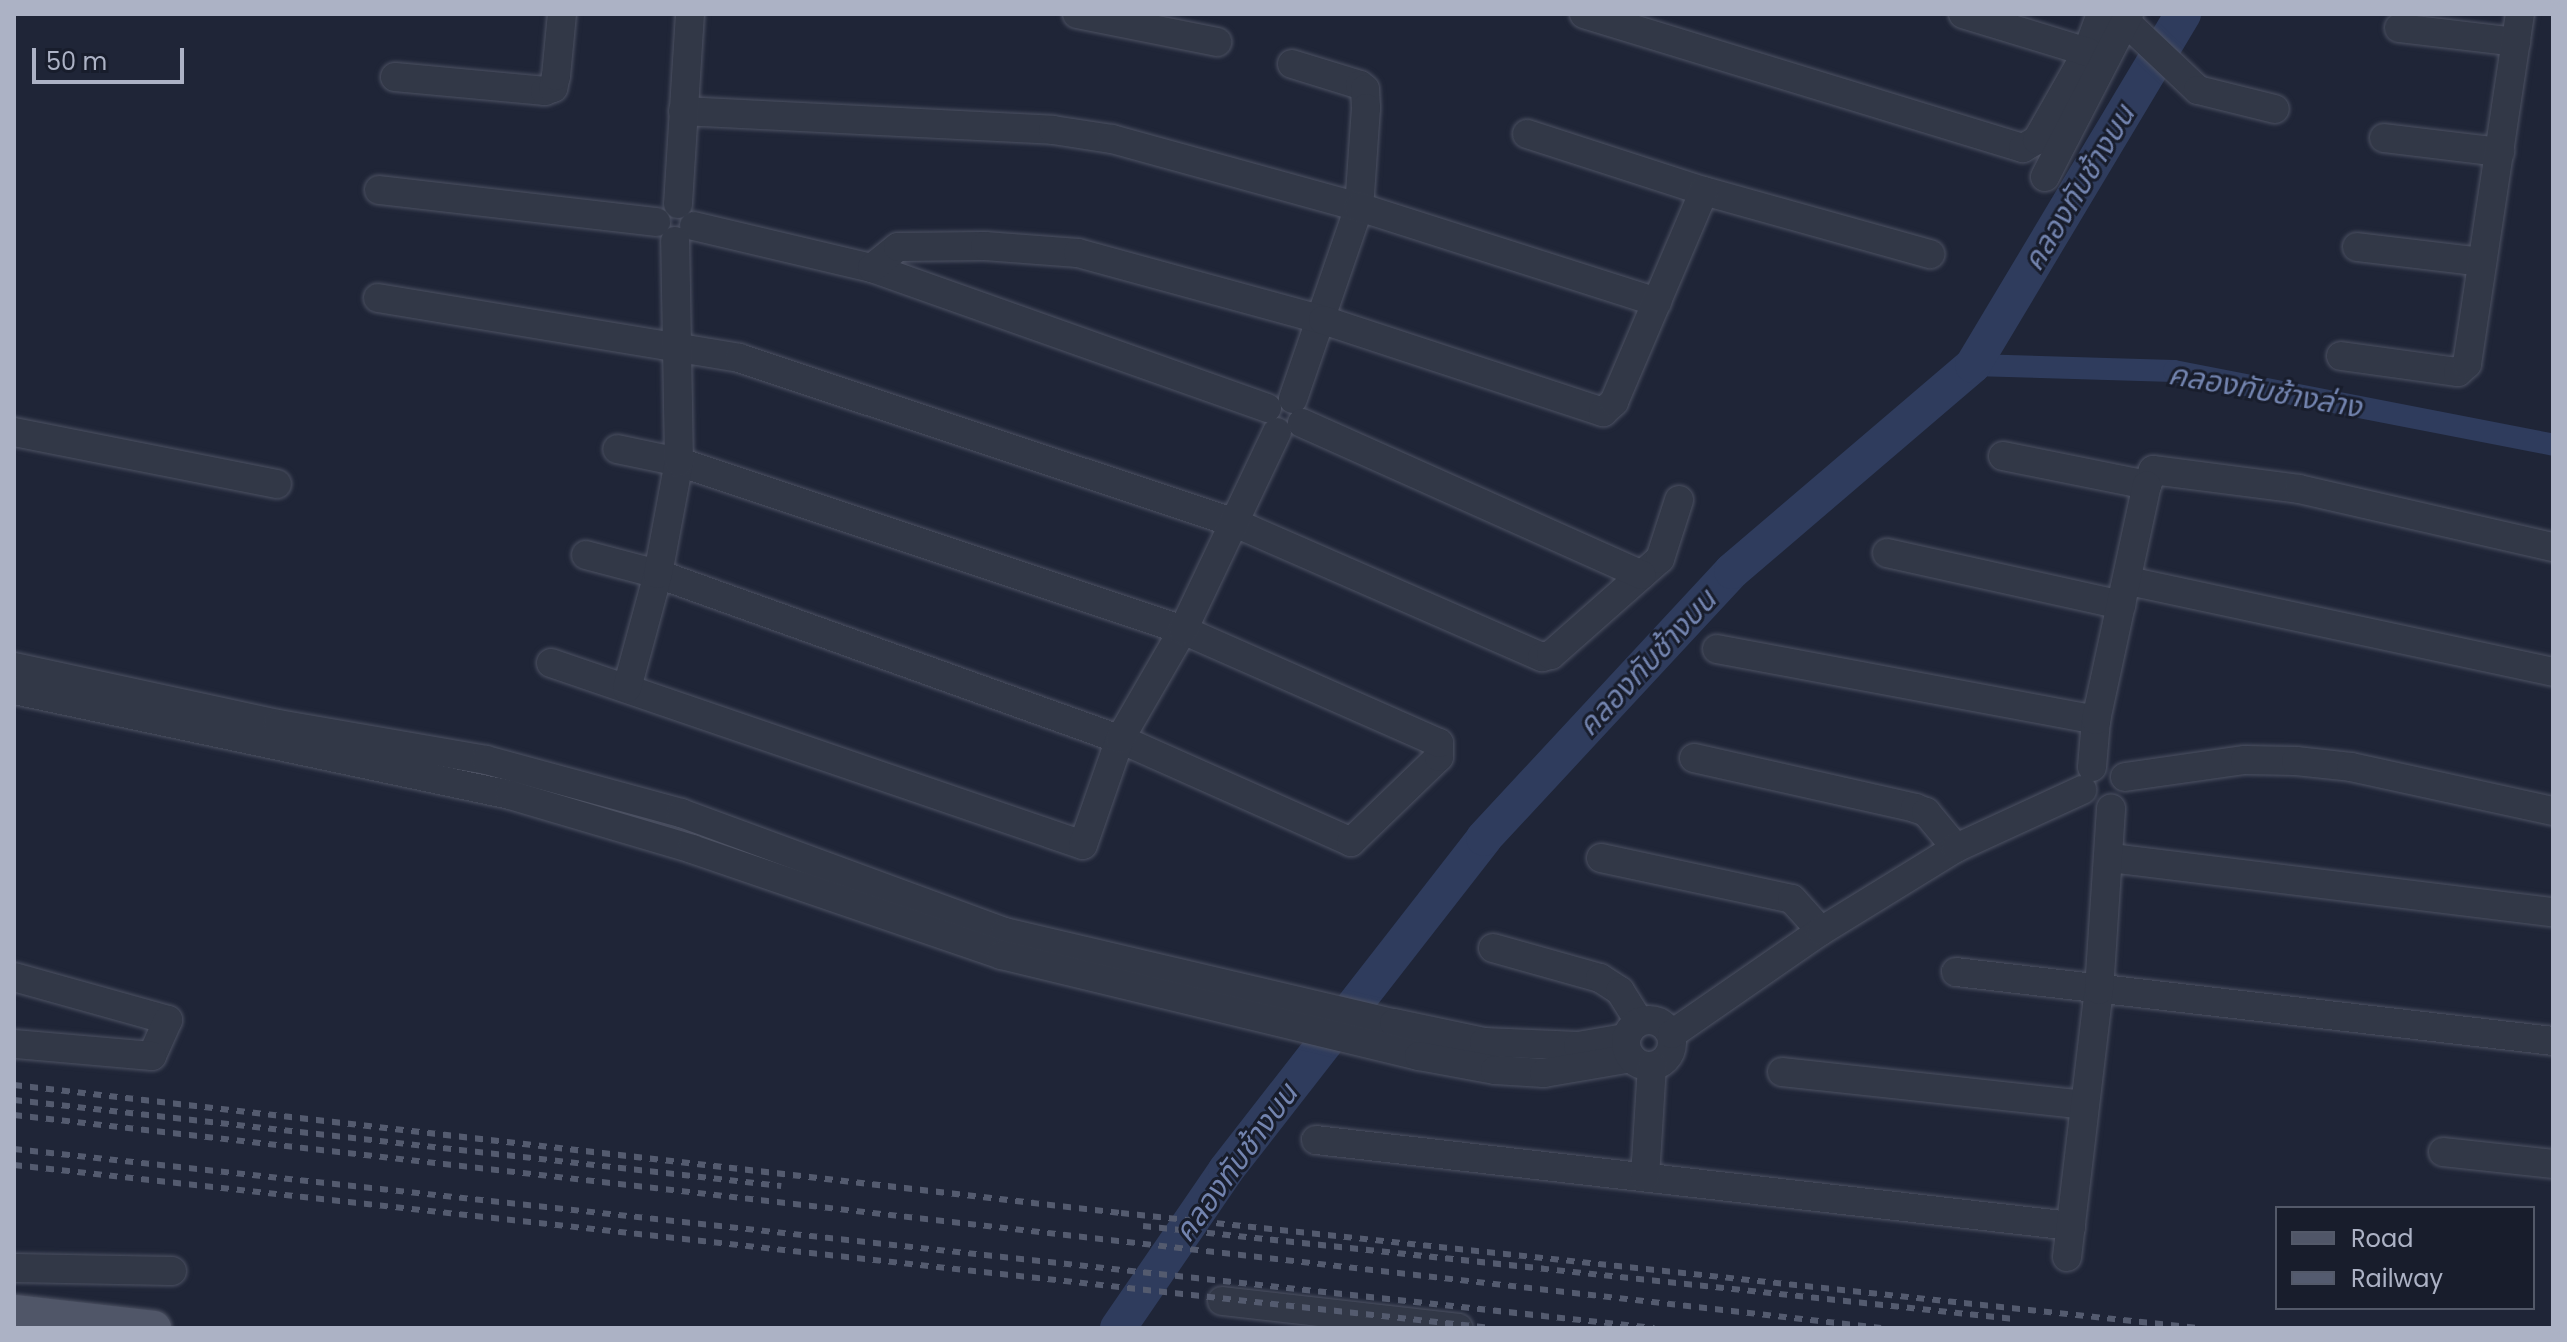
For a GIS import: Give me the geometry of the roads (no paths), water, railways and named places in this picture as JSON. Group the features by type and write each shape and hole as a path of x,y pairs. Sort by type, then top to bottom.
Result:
{"main road":[{"path":"14,1312 93,1317 154,1328"}],"street":[{"path":"395,77 545,91 553,88 562,14"},
{"path":"627,688 658,574 679,462 673,346 676,223 690,14"},
{"path":"1077,14 1217,42"},
{"path":"1584,14 2023,148 2037,140 2087,52 2124,20"},
{"path":"1963,14 2087,52"},
{"path":"2341,356 2462,370 2500,152 2520,14"},
{"path":"2124,20 2172,61 2198,90 2275,109"},
{"path":"2045,177 2124,20"},
{"path":"2399,28 2516,42"},
{"path":"551,663 1076,844 1089,841 1120,739 1183,630 1285,416 1323,320 1359,207 1365,89 1292,64"},
{"path":"683,111 1053,130 1112,139 1359,207 1657,302"},
{"path":"1527,134 1704,191 1930,254"},
{"path":"2384,138 2500,152"},
{"path":"379,190 676,223 872,268 1285,416 1642,575"},
{"path":"872,268 898,247 985,246 1078,253 1323,320 1603,412 1611,407 1704,191"},
{"path":"2357,247 2482,262"},
{"path":"378,298 739,358 1235,523 1542,657 1551,655 1660,559 1679,500"},
{"path":"14,432 277,484"},
{"path":"586,555 658,574 1120,739 1351,842 1358,841 1439,757 1439,743 1183,630 679,462 617,449"},
{"path":"2003,456 2147,485"},
{"path":"1672,1034 1821,931 1956,848 2087,778 2117,767 2125,777 2122,801 2111,808 2098,808 2087,778 2096,720 2147,485 2153,470 2299,489 2553,547"},
{"path":"1887,553 2125,593 2553,672"},
{"path":"1717,649 2096,720"},
{"path":"14,667 325,743 510,795 692,849 1001,955 1054,956 1233,982 1386,1035"},
{"path":"14,690 325,743 486,760 701,820 1005,932 1054,956 1216,1005 1422,1043 1495,1070 1544,1073 1637,1046 1665,1060 1673,1048 1672,1034 1652,1019 1637,1046"},
{"path":"1694,758 1915,808 1926,812 1956,848"},
{"path":"2125,777 2245,760 2296,761 2351,767 2553,811"},
{"path":"2067,1257 2099,990 2111,858 2111,808"},
{"path":"692,849 701,820"},
{"path":"1601,858 1792,899 1821,931"},
{"path":"2111,858 2553,912"},
{"path":"1493,948 1600,978 1620,991 1637,1046 1645,1177"},
{"path":"1956,972 2553,1041"},
{"path":"14,977 168,1020 152,1056 14,1044"},
{"path":"1782,1072 2084,1105"},
{"path":"1316,1140 2071,1226"},
{"path":"2443,1152 2553,1164"},
{"path":"14,1268 172,1271"},
{"path":"1222,1301 1458,1328"}],"waterway":[{"name":"คลองทับช้างบน","path":"1118,1328 1226,1170 1484,838 1732,571 1973,365 2183,14"},
{"name":"คลองทับช้างล่าง","path":"1973,365 2174,371 2553,445"}],"railway":[{"path":"14,1085 1121,1213 2198,1328"},
{"path":"14,1100 781,1186"},
{"path":"14,1115 1881,1328"},
{"path":"14,1149 1654,1328"},
{"path":"14,1165 1491,1328"},
{"path":"1143,1226 2014,1319"}]}
